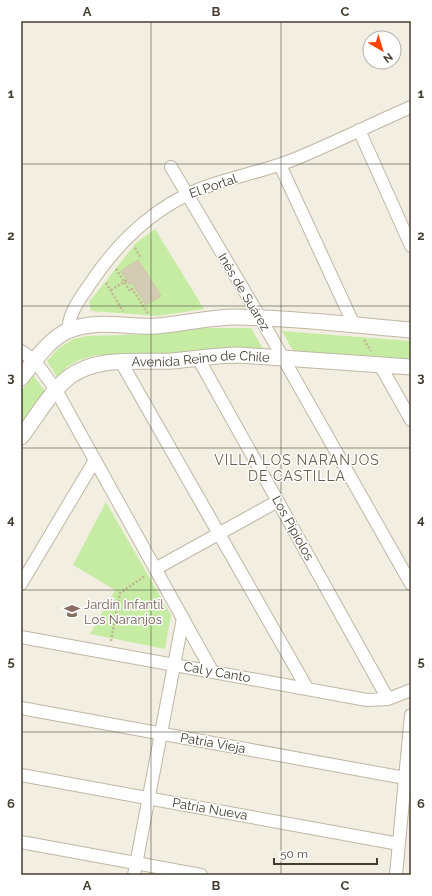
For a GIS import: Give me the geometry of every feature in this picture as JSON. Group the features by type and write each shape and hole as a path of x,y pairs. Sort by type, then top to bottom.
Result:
{"street":[{"name":"El Portal","path":"68,331 73,310 98,272 119,245 140,225 187,195 215,183 280,165 411,107"},
{"path":"359,130 411,246"},
{"path":"280,165 354,326"},
{"name":"Inés de Suárez","path":"171,167 261,319 411,584"},
{"path":"21,378 54,340 68,331 94,324 157,326 214,318 261,319 411,330"},
{"path":"21,351 35,361 56,390 212,671"},
{"name":"Avenida Reino de Chile","path":"21,437 56,390 68,378 85,368 103,363 162,362 216,355 411,367"},
{"name":"Los Pipiolos","path":"198,358 388,699"},
{"path":"121,362 307,688"},
{"path":"380,365 411,420"},
{"path":"21,584 95,460"},
{"path":"156,569 278,501"},
{"path":"136,869 183,618"},
{"name":"Cal y Canto","path":"21,637 368,700 388,699 411,690"},
{"name":"Patria Vieja","path":"21,708 405,778"},
{"path":"396,875 411,715"},
{"name":"Patria Nueva","path":"21,775 399,844"},
{"path":"21,842 136,869 201,875"}],"path":[{"path":"108,258 125,281 130,291 132,289 157,326"},
{"path":"98,272 111,290 131,325"},
{"path":"111,290 125,281"},
{"path":"354,326 380,365"},
{"path":"109,652 120,593 156,569"}],"green space":[{"path":"155,229 204,309 158,316 91,311 89,302 136,243"},
{"path":"205,328 251,328 263,349 124,357 96,355 79,360 67,367 57,377 47,361 58,349 73,339 87,336 158,334"},
{"path":"282,331 411,341 411,360 293,351"},
{"path":"33,375 45,391 21,424 21,391"},
{"path":"106,502 171,615 165,649 90,634 115,590 73,565"}],"building":[{"path":"138,260 161,296 146,305 132,283 129,284 121,271"}],"place":[{"name":"Jardín Infantil Los Naranjos","path":"72,611"}],"district":[{"name":"VILLA LOS NARANJOS DE CASTILLA","path":"297,468"}]}
